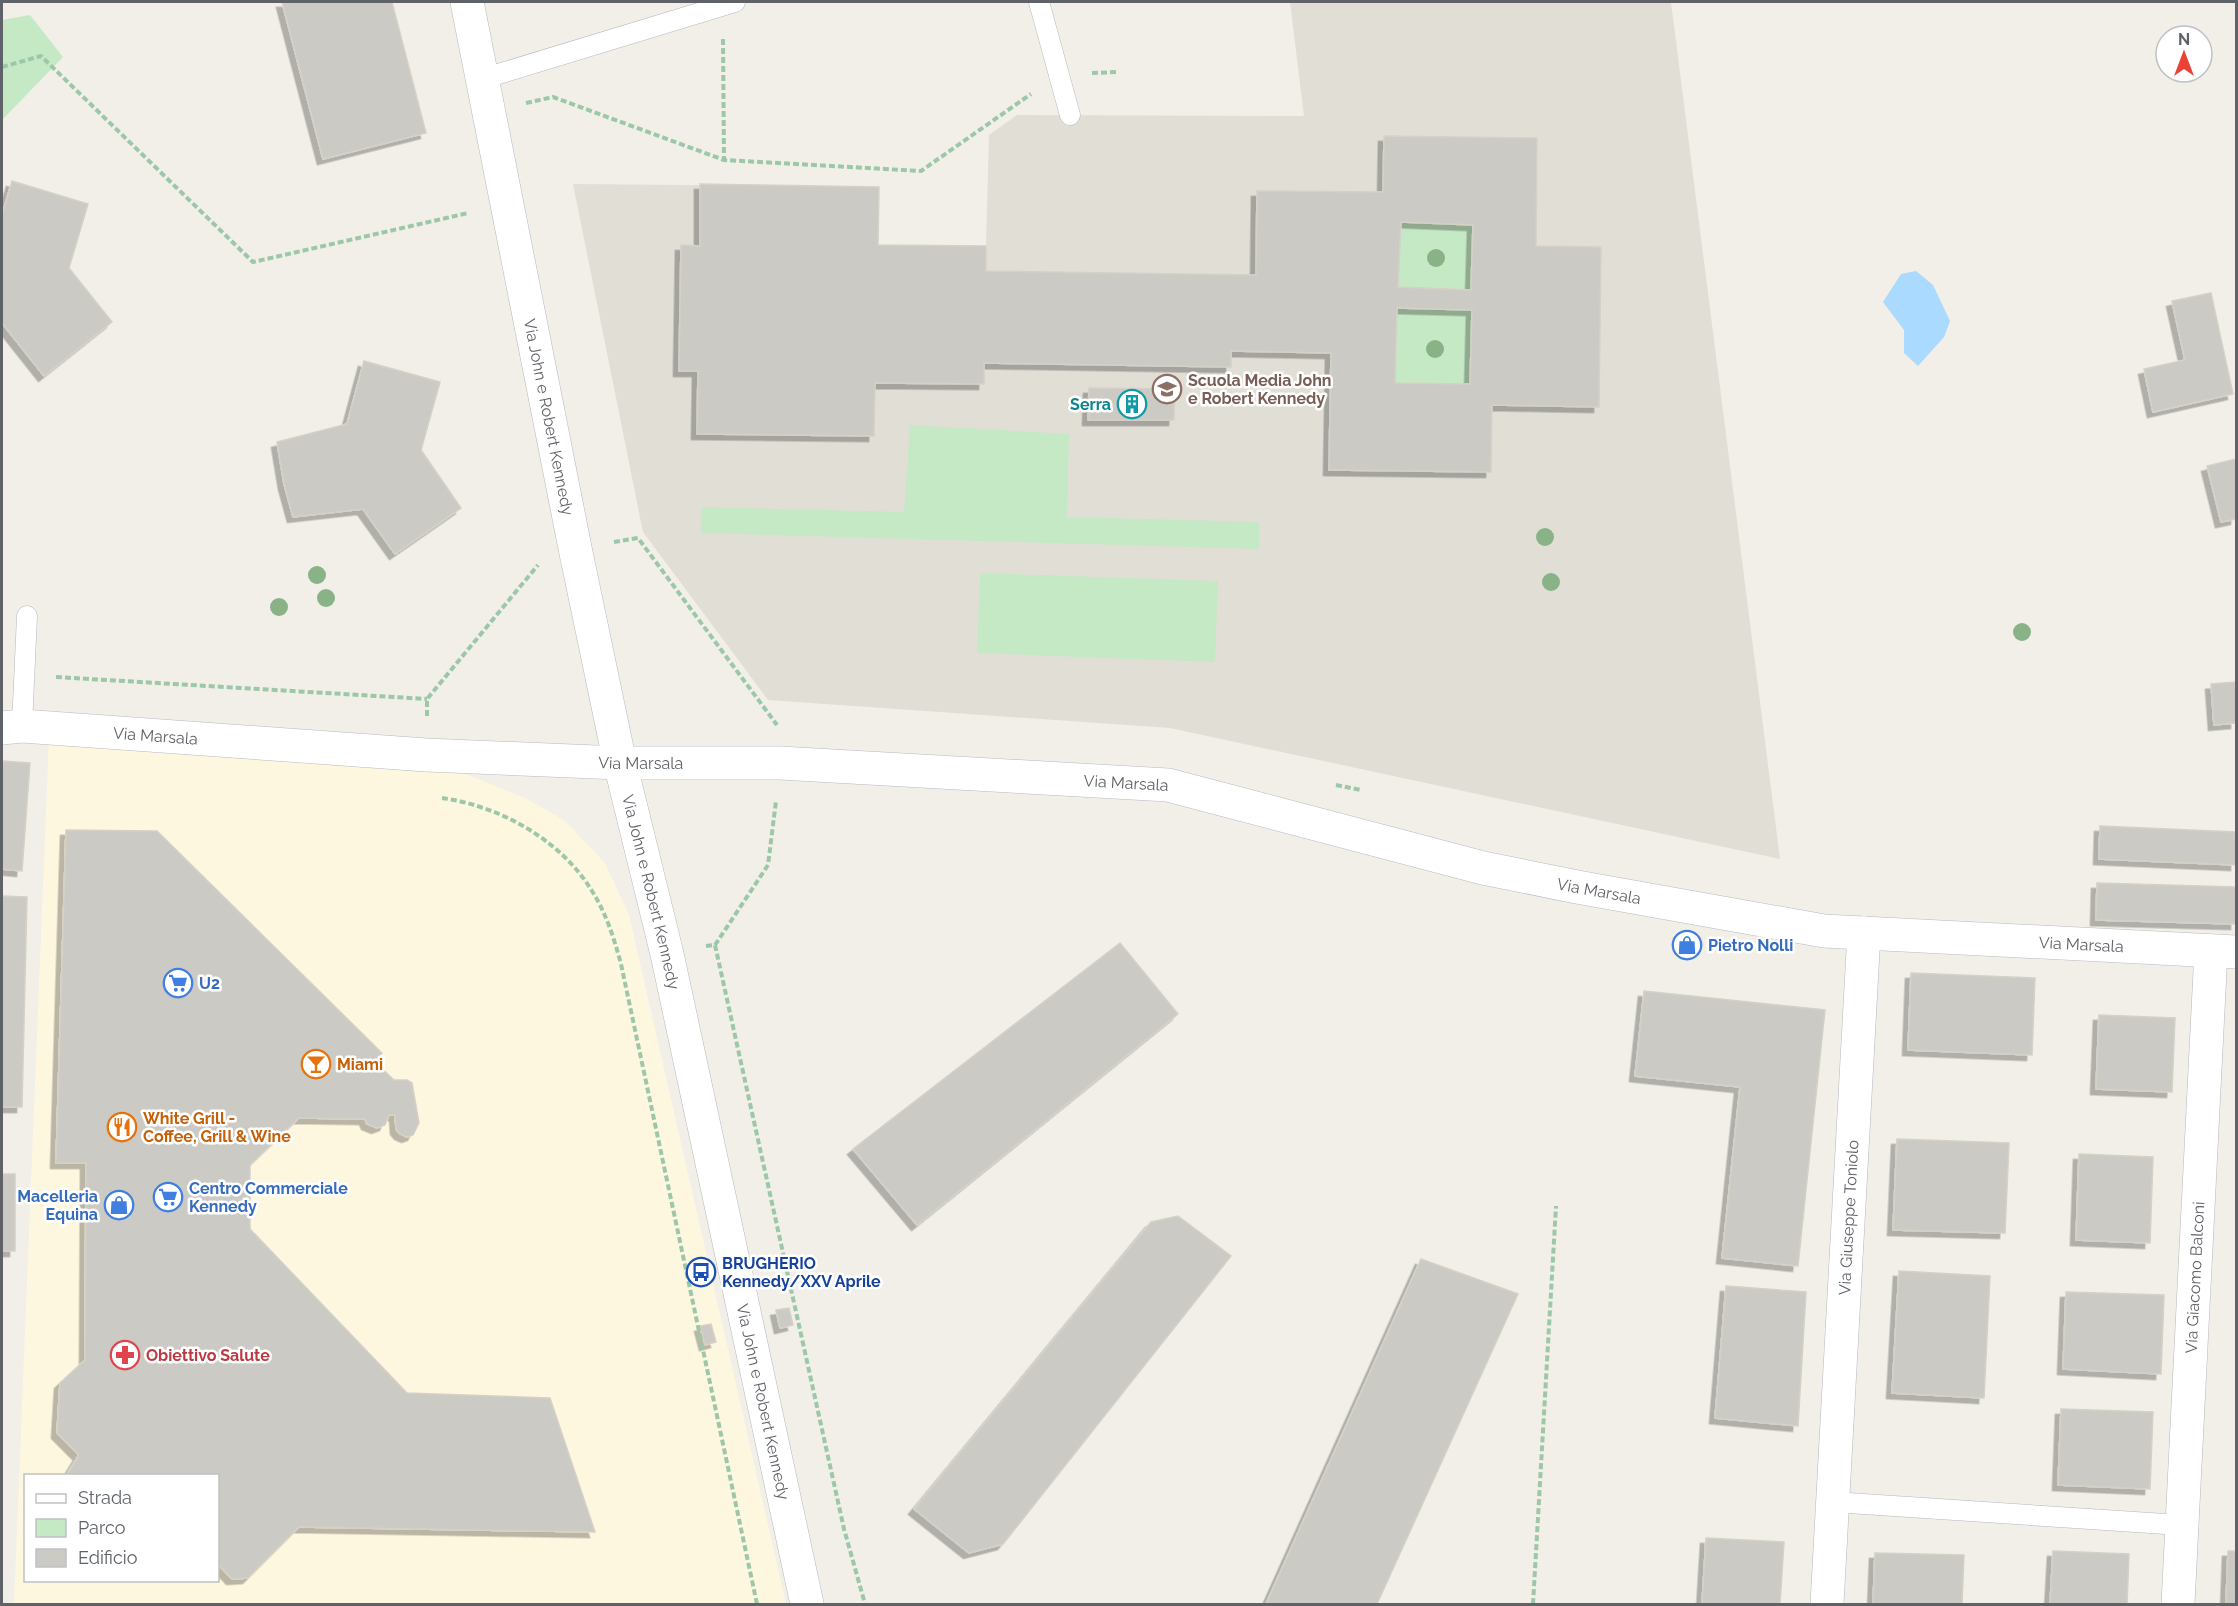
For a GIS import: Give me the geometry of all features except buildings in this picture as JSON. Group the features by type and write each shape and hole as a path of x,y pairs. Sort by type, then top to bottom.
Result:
{"street":[{"name":"Via John e Robert Kennedy","path":"467,2 620,763 667,954 807,1605"},
{"name":"Via Marsala","path":"12,727 426,755 620,763 780,763 1168,785 1483,868 1824,931 2224,951"},
{"name":"Via Giuseppe Toniolo","path":"1827,1605 1864,933"},
{"name":"Via Giacomo Balconi","path":"2178,1605 2181,1525 2224,951"}],"lane":[{"path":"1039,2 1070,115"},
{"path":"482,79 729,3"},
{"path":"12,727 24,675 27,616"},
{"path":"1833,1502 2181,1525"}],"path":[{"path":"724,160 729,3"},
{"path":"2,67 41,56 253,262 509,203"},
{"path":"490,112 553,97 724,160 921,171 1059,74"},
{"path":"757,1605 613,934 591,889 578,872 546,841 503,815 451,799 425,796 427,699 545,556 575,548 638,538 777,723"},
{"path":"24,675 427,699"},
{"path":"667,954 715,945 768,866 780,763"},
{"path":"715,945 844,1529 865,1605"},
{"path":"1533,1605 1556,1206"}],"shaded area":[{"name":"Scuola Media John e Robert Kennedy","path":"1290,2 1671,2 1780,859 1170,728 768,700 643,532 573,184 879,187 878,245 986,246 989,135 1017,115 1304,116"},
{"path":"49,738 441,764 527,799 565,821 605,863 629,915 786,1604 14,1604"}],"green space":[{"path":"30,15 63,57 2,120 2,20"},
{"path":"1401,222 1473,225 1471,290 1398,287"},
{"path":"1397,308 1472,310 1470,384 1395,383"},
{"path":"910,425 1069,434 1067,517 1259,522 1259,549 701,533 702,507 904,512"},
{"path":"980,573 1218,581 1215,662 977,653"}],"water":[{"path":"1916,271 1933,285 1950,321 1944,337 1918,366 1904,353 1904,330 1883,302 1901,274"}],"place":[{"name":"Scuola Media John e Robert Kennedy","path":"1167,389"},
{"name":"Serra","path":"1132,404"},
{"name":"Pietro Nolli","path":"1687,945"},
{"name":"U2","path":"178,983"},
{"name":"Miami","path":"316,1064"},
{"name":"White Grill - Coffee, Grill & Wine","path":"122,1127"},
{"name":"Centro Commerciale Kennedy","path":"168,1197"},
{"name":"Macelleria Equina","path":"119,1205"},
{"name":"BRUGHERIO Kennedy/XXV Aprile","path":"701,1272"},
{"name":"Obiettivo Salute","path":"125,1355"}]}
